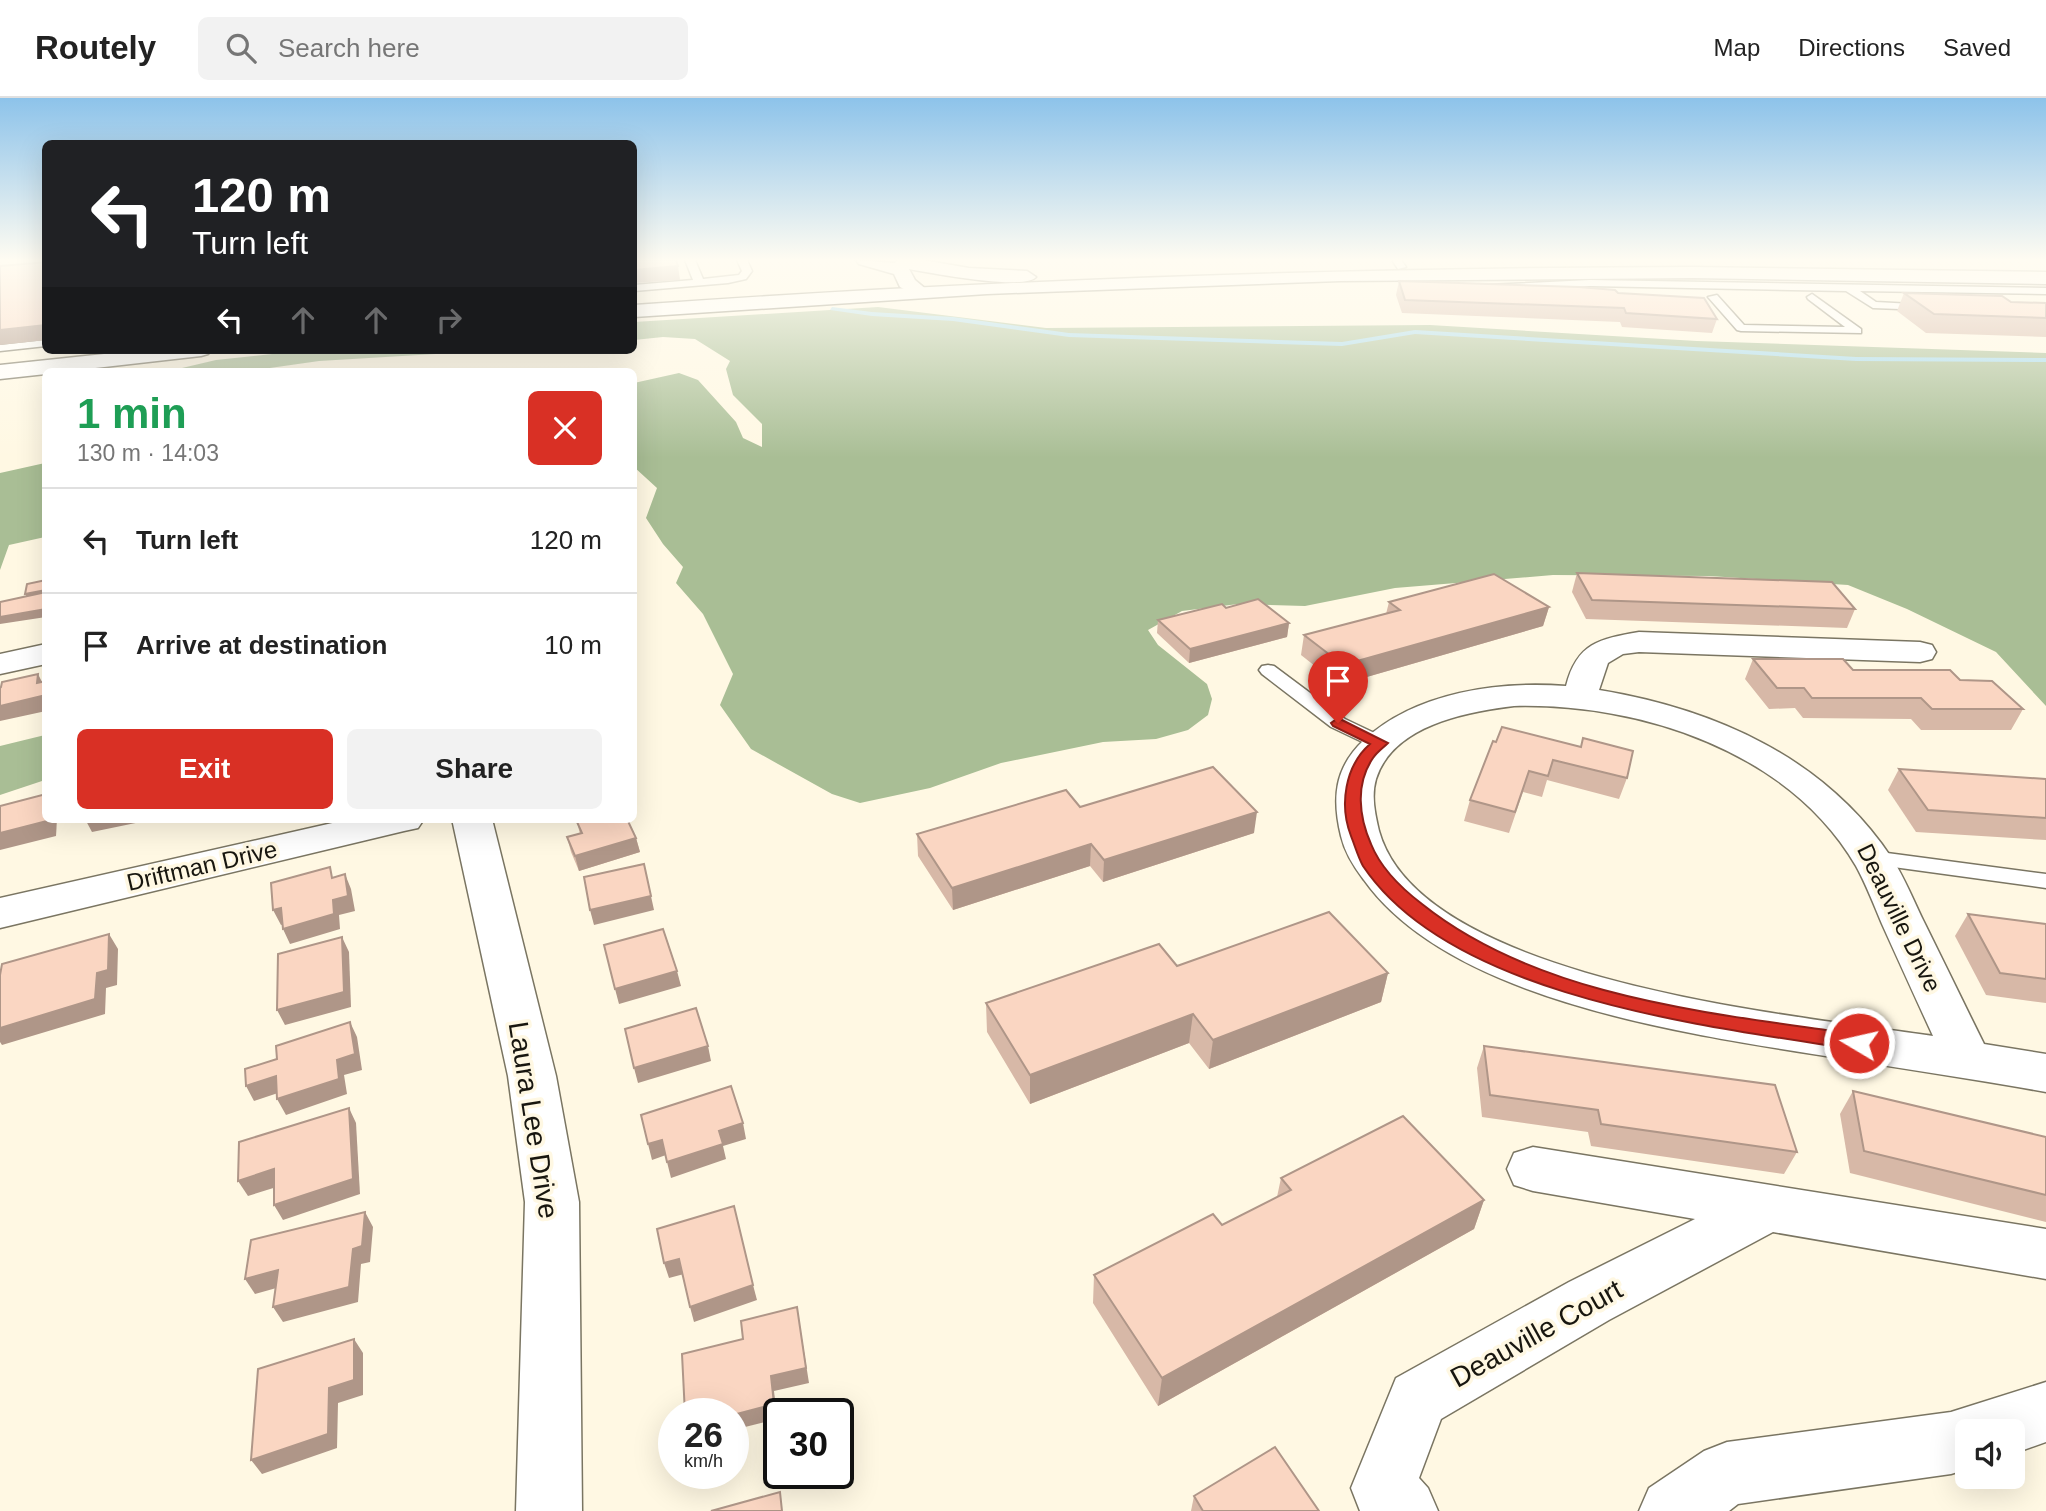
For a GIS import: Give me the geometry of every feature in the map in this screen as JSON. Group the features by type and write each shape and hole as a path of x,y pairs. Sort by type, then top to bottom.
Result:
{"main road":[{"path":"0,365 98,354"},
{"path":"0,372 164,354"},
{"path":"1581,697 1586,667 1592,658 1617,646 1639,642 1920,652"},
{"path":"0,664 42,655"},
{"name":"Deauville Drive","path":"1967,1059 1872,858 1859,837 1798,779 1762,756 1719,734 1674,718 1581,697 1513,696 1469,703 1424,715 1393,732 1366,755 1353,788 1355,825 1370,863 1401,897 1439,927 1491,957 1574,989 1698,1018 2046,1073"},
{"name":"Driftman Drive","path":"0,914 387,823"},
{"name":"Laura Lee Drive","path":"473,823 532,1076 552,1202 549,1511"},
{"path":"1533,1169 2046,1254"},
{"name":"Deauville Court","path":"1405,1511 1383,1488 1418,1399 1589,1301 1768,1208"},
{"path":"2025,1419 2046,1412"},
{"path":"1672,1511 1727,1474 1955,1442"}],"lane":[{"path":"1739,326 1857,331 1850,326"},
{"path":"0,348 42,343"},
{"path":"1268,670 1338,723 1380,743"},
{"path":"1872,858 2046,881"}],"green space":[{"path":"637,326 1446,326 1697,341 2046,353 2046,706 1996,652 1907,609 1848,585 1709,576 1553,575 1395,588 1305,606 1238,604 1182,611 1148,630 1158,645 1207,684 1212,699 1208,715 1188,730 1156,739 1103,742 1001,763 930,788 860,803 832,794 751,749 720,705 733,674 703,614 676,583 683,567 663,544 646,518 657,488 637,470 637,382 679,373 698,380 736,422 743,438 762,447 762,424 733,395 726,369 730,361 695,339 663,337 637,340"},
{"path":"272,354 435,354 319,361 270,368 182,368 216,360"},
{"path":"42,464 42,538 9,545 0,570 0,473"},
{"path":"42,736 42,781 0,795 0,746"}],"building":[{"path":"0,326 37,326 0,330"},
{"path":"1577,573 1832,582 1855,609 1592,600"},
{"path":"1494,574 1549,607 1343,665 1304,635 1400,610 1389,602"},
{"path":"42,581 42,591 25,594 27,584"},
{"path":"42,593 42,610 0,617 0,602"},
{"path":"1258,599 1289,623 1190,649 1158,620 1222,604 1226,608"},
{"path":"1753,659 1843,659 1853,670 1950,670 1960,680 1992,681 2023,709 1932,709 1921,698 1812,698 1804,688 1777,688"},
{"path":"38,674 37,683 42,682 42,696 0,706 2,682"},
{"path":"1502,727 1581,747 1583,738 1633,751 1627,778 1553,760 1548,776 1529,771 1515,812 1470,800 1493,741 1496,742"},
{"path":"1213,767 1257,812 1104,860 1091,844 952,888 917,834 1066,790 1080,807"},
{"path":"1899,769 2046,779 2046,818 1928,810"},
{"path":"42,795 42,822 0,833 0,806"},
{"path":"577,823 629,823 636,838 575,856 567,837 582,833"},
{"path":"644,864 651,896 590,910 584,877"},
{"path":"330,867 332,878 345,874 348,896 333,900 334,914 283,929 281,908 273,910 271,883"},
{"path":"1329,912 1388,973 1213,1040 1193,1014 1030,1075 986,1003 1159,944 1177,966"},
{"path":"1968,914 2046,924 2046,979 2000,973"},
{"path":"663,929 677,971 615,989 604,945"},
{"path":"109,934 108,970 97,973 95,999 0,1028 2,964"},
{"path":"342,937 344,992 277,1010 278,954"},
{"path":"696,1008 708,1046 634,1068 625,1029"},
{"path":"350,1022 355,1054 337,1060 339,1079 277,1099 276,1076 246,1086 245,1069 277,1059 276,1046"},
{"path":"1484,1046 1775,1085 1797,1152 1601,1124 1598,1110 1490,1095"},
{"path":"731,1086 743,1123 719,1131 723,1144 667,1162 662,1140 648,1144 641,1115"},
{"path":"1853,1091 2046,1137 2046,1195 1864,1151"},
{"path":"349,1108 353,1179 274,1205 274,1169 238,1181 239,1142"},
{"path":"1403,1116 1484,1200 1162,1378 1094,1275 1213,1214 1222,1225 1291,1190 1281,1178"},
{"path":"734,1206 753,1285 690,1307 679,1259 664,1263 657,1229"},
{"path":"365,1212 362,1246 353,1249 349,1287 273,1307 278,1270 245,1279 251,1240"},
{"path":"797,1307 806,1368 771,1376 773,1398 763,1398 763,1407 749,1411 749,1398 684,1398 682,1354 743,1339 741,1321"},
{"path":"354,1339 354,1380 329,1388 328,1434 251,1460 258,1369"},
{"path":"1275,1447 1319,1511 1203,1511 1194,1496"},
{"path":"780,1492 782,1511 711,1511"}],"waterway":[{"path":"1003,326 1069,335 1342,344 1415,332 1856,359 2046,360"}],"route":[{"path":"1338,723 1380,743 1366,755 1353,788 1355,825 1370,863 1401,897 1439,927 1491,957 1574,989 1698,1018 1859,1043"}]}
